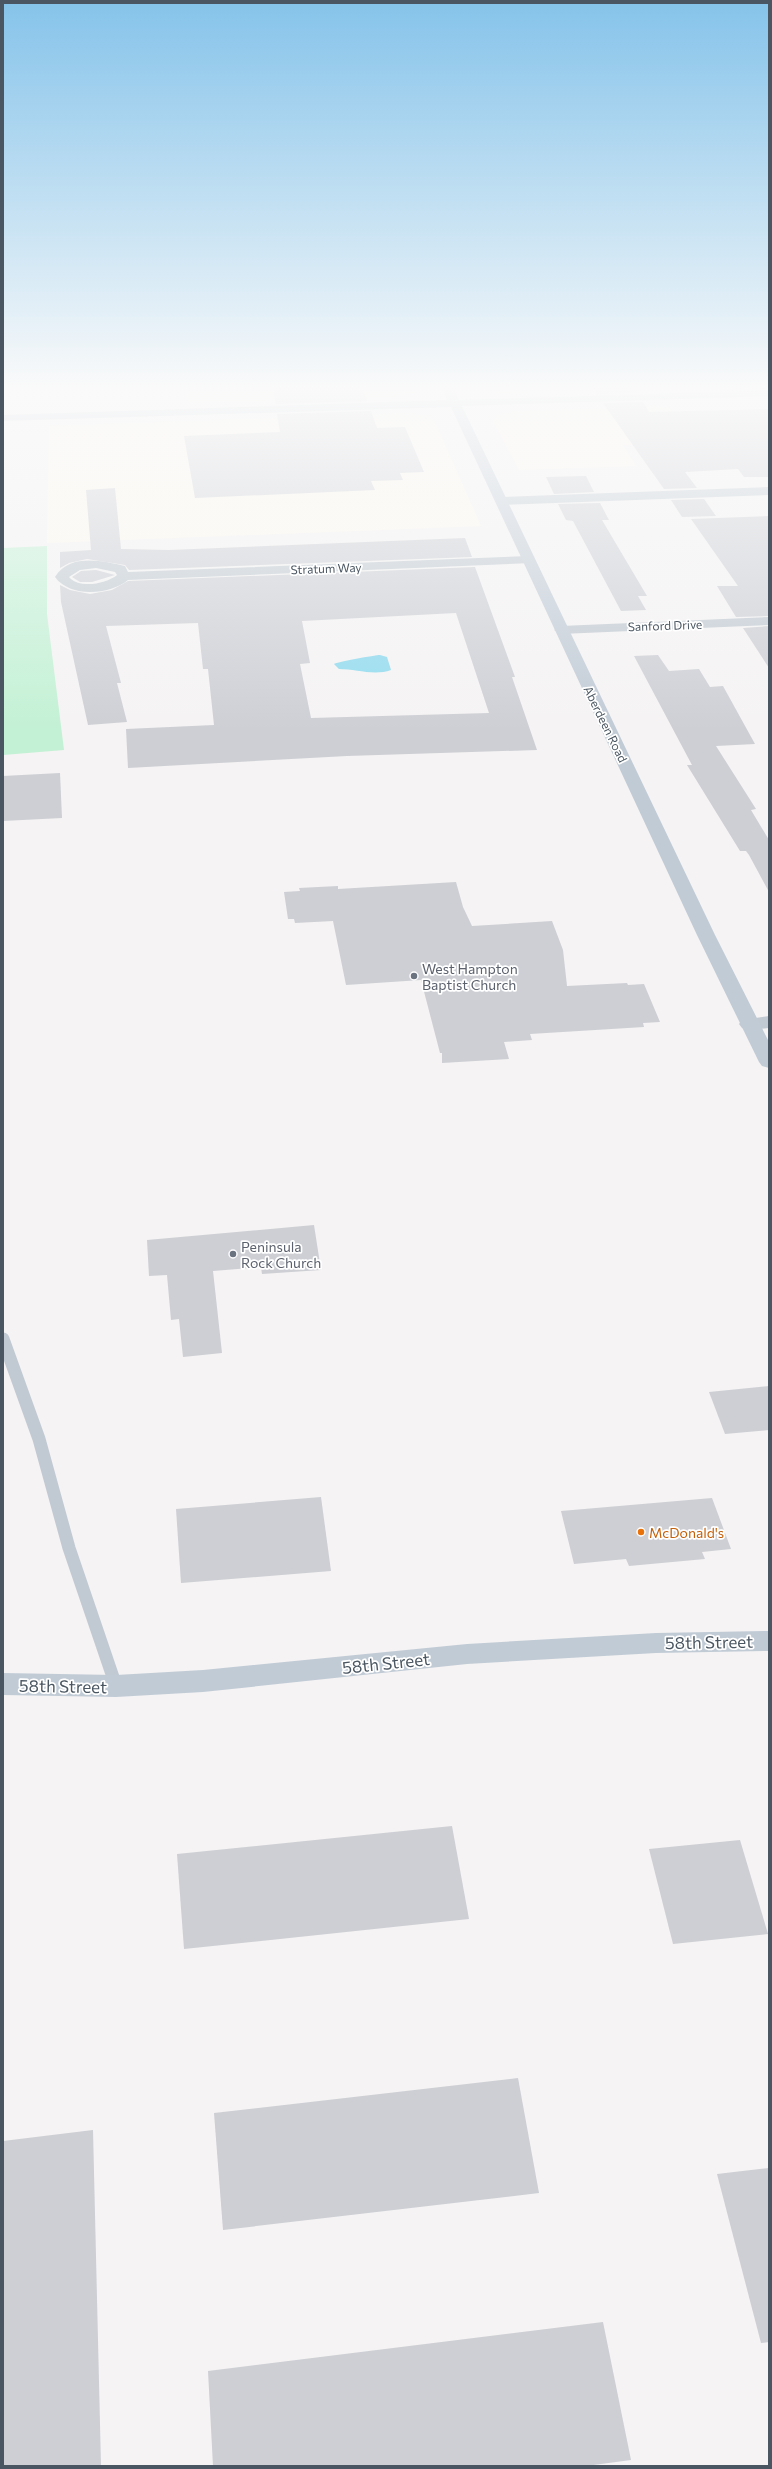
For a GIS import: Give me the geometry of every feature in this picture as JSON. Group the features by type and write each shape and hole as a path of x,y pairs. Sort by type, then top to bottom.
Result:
{"main road":[{"name":"Aberdeen Road","path":"501,501 749,1024 769,1062"},
{"name":"58th Street","path":"3,1684 116,1686 203,1681 467,1654 656,1643 769,1641"}],"street":[{"path":"501,501 522,500"},
{"name":"Stratum Way","path":"124,576 528,560"},
{"name":"Sanford Drive","path":"561,630 769,621"},
{"path":"749,1024 769,1022"}],"lane":[{"path":"3,1339 39,1439 69,1548 116,1686"}],"shaded area":[{"path":"48,500 470,500 481,526 47,543"}],"green space":[{"path":"47,546 47,614 64,750 3,755 3,548"}],"water":[{"path":"380,655 387,657 391,670 385,672 365,672 339,669 334,664 356,659"}],"building":[{"path":"87,500 116,500 121,549 169,550 465,538 472,557 129,570 125,565 87,559 69,563 60,568 60,552 91,550"},
{"path":"671,500 705,500 716,516 682,517"},
{"path":"600,503 609,520 602,520 647,596 638,596 646,610 621,611 573,521 566,520 558,504"},
{"path":"769,516 769,616 736,617 717,586 738,586 691,519"},
{"path":"475,567 515,677 512,677 537,750 347,756 128,768 126,729 214,725 208,669 203,669 198,623 106,626 121,683 117,683 127,722 88,725 61,602 60,585 70,590 90,594 112,590 128,581","holes":["456,613 489,713 311,718 300,664 310,663 302,621"]},
{"path":"96,570 115,575 92,582 80,582 72,577 81,571"},
{"path":"769,626 769,668 743,628"},
{"path":"658,655 669,671 699,669 710,687 723,686 755,744 716,746 756,809 751,810 769,840 769,892 749,855 746,851 740,851 687,765 692,765 634,656"},
{"path":"60,773 62,818 3,821 3,776"},
{"name":"West Hampton Baptist Church","path":"456,882 463,907 472,926 552,921 563,950 567,986 627,983 628,985 644,984 660,1022 643,1023 644,1027 530,1034 532,1040 504,1042 509,1059 442,1063 442,1053 440,1053 421,980 346,985 333,921 295,923 294,919 288,919 284,892 300,891 299,888 338,886 338,889"},
{"name":"Peninsula Rock Church","path":"314,1225 321,1270 262,1274 261,1267 213,1271 222,1353 183,1357 179,1319 171,1320 167,1275 149,1276 147,1240"},
{"path":"769,1386 769,1430 725,1434 709,1392"},
{"path":"321,1497 331,1571 181,1583 176,1509"},
{"name":"McDonald's","path":"712,1498 731,1549 702,1552 705,1559 629,1566 626,1559 574,1564 561,1511"},
{"path":"452,1826 469,1919 184,1949 177,1854"},
{"path":"740,1840 768,1934 673,1944 649,1849"},
{"path":"518,2078 539,2193 223,2230 214,2113"},
{"path":"93,2130 101,2466 3,2466 3,2141"},
{"path":"769,2168 769,2342 761,2343 717,2174"},
{"path":"603,2322 631,2460 586,2466 213,2466 208,2371"}],"place":[{"name":"West Hampton Baptist Church","path":"414,976"},
{"name":"Peninsula Rock Church","path":"233,1254"},
{"name":"McDonald's","path":"641,1532"}]}
